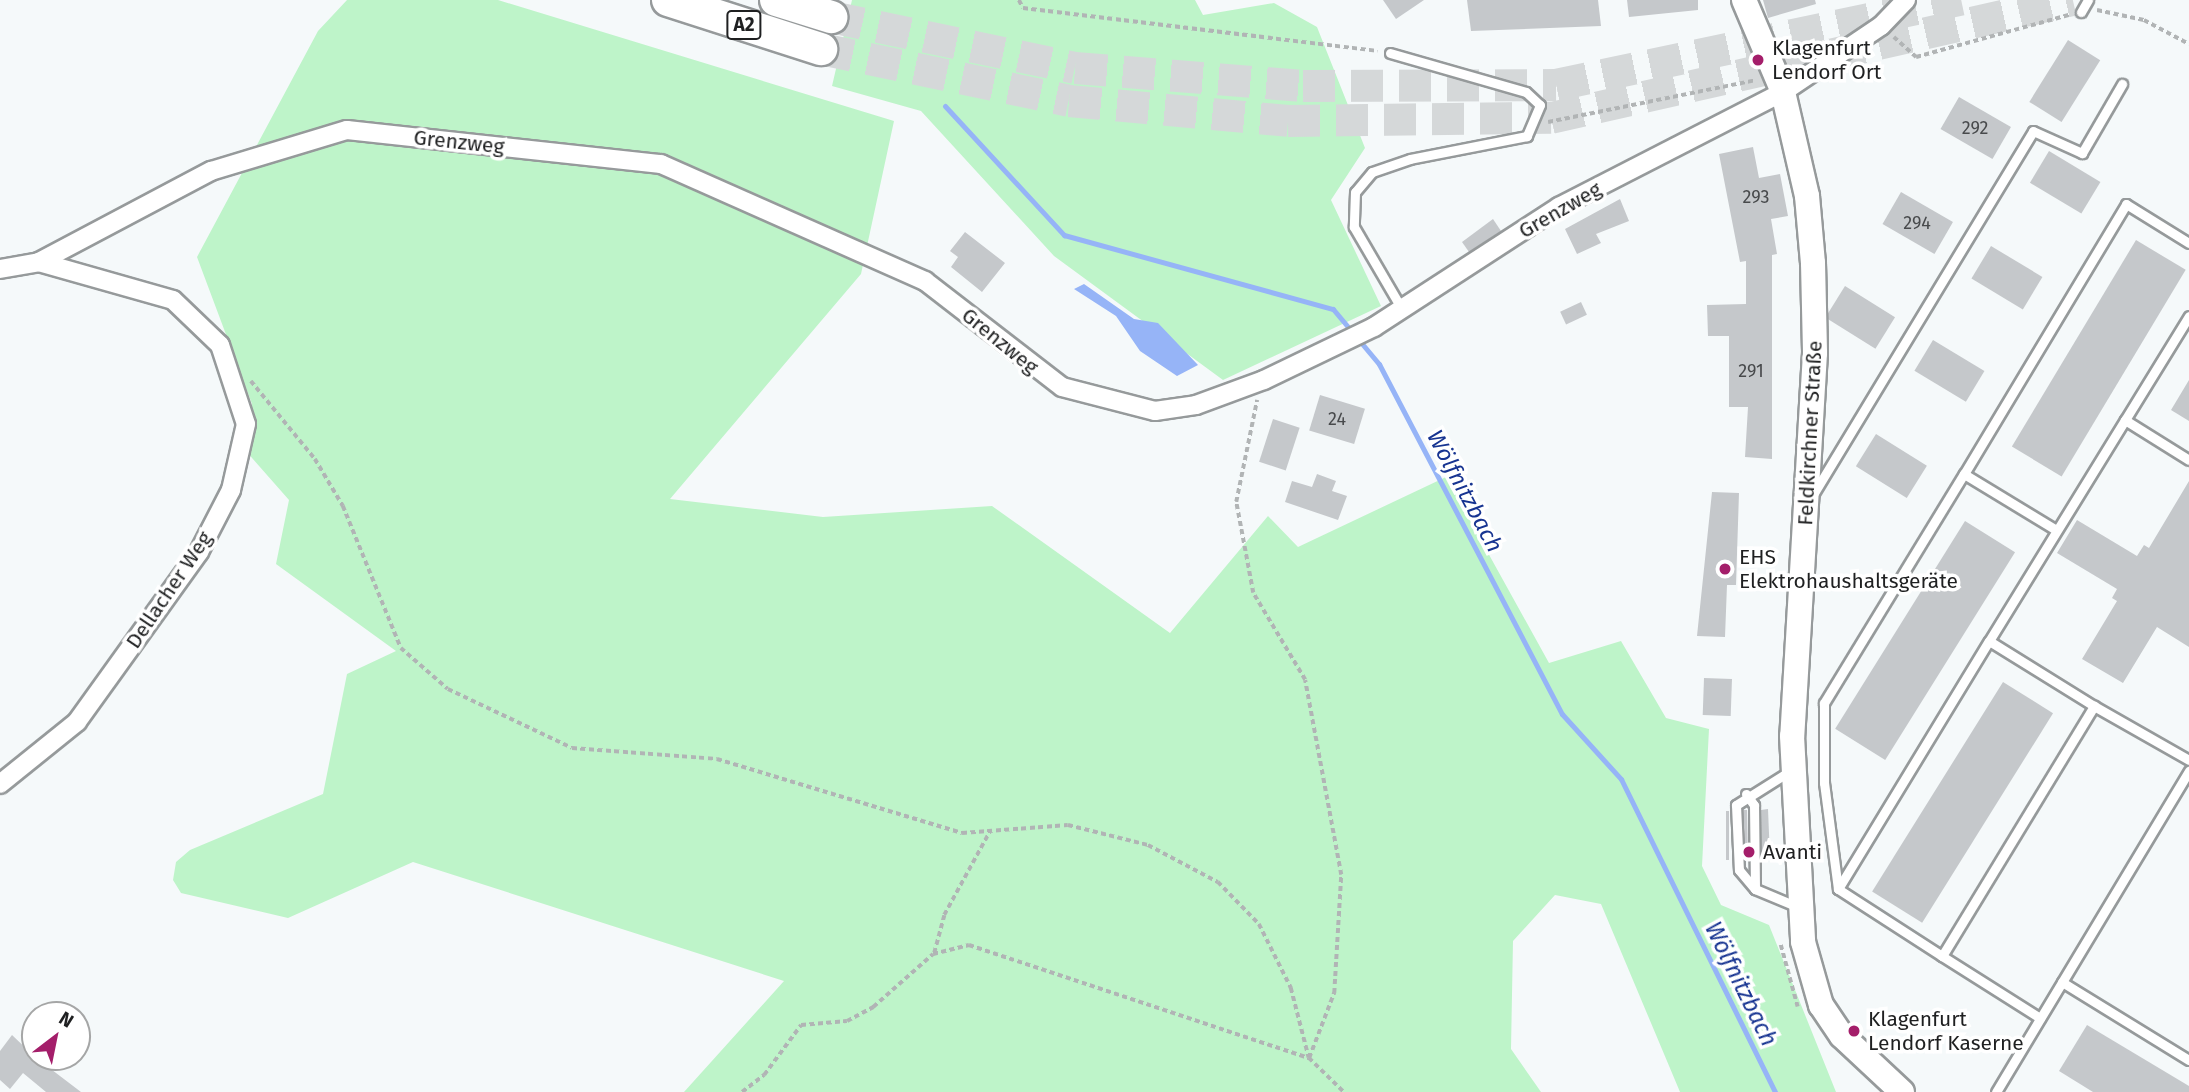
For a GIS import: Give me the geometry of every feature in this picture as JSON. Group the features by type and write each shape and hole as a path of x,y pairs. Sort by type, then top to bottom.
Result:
{"highway":[{"name":"A2","path":"668,0 821,49"},
{"name":"A2","path":"776,0 831,16"}],"street":[{"name":"Feldkirchner Straße","path":"1744,0 1807,196 1813,263 1806,507 1792,770 1798,907 1821,1005 1842,1036 1902,1092"},
{"name":"Grenzweg","path":"39,262 211,171 347,130 661,164 925,281 1037,372 1106,403 1155,411 1196,405 1264,380 1374,327 1559,206 1881,26 1906,0"},
{"name":"Dellacher Weg","path":"0,269 39,262 173,300 221,350 246,424 231,490 199,552 77,722 0,783"}],"lane":[{"path":"2081,12 2088,0"},
{"path":"1390,53 1526,92 1540,105 1536,124 1527,136 1372,172 1355,192 1354,227 1403,310"},
{"path":"1806,507 2033,131 2082,153 2122,84"},
{"path":"2040,1017 1839,889 1824,783 1824,703 2126,204 2189,243"},
{"path":"1839,889 2189,316"},
{"path":"2125,420 2189,460"},
{"path":"1964,474 2056,530"},
{"path":"1989,641 2094,706 2189,760"},
{"path":"1942,956 2094,706"},
{"path":"1792,770 1746,794 1736,805 1739,870 1755,889 1798,907"},
{"path":"1996,1092 2189,771"},
{"path":"1746,794 1754,805 1755,889"},
{"path":"2062,982 2189,1060"}],"path":[{"path":"1019,0 1023,8 1390,53"},
{"path":"1881,26 1916,57 2081,12 2144,20 2189,44"},
{"path":"1536,124 1773,85"},
{"path":"221,350 315,459 364,551 401,648 448,689 572,748 717,759 962,832 1068,825 1148,845 1218,883 1259,924 1291,988 1309,1058"},
{"path":"1264,380 1236,502 1253,593 1304,680 1341,875 1334,993 1309,1058"},
{"path":"933,954 944,915 990,831"},
{"path":"742,1092 764,1075 801,1025 847,1021 873,1007 933,954 969,944 1309,1058 1345,1092"}],"green space":[{"path":"347,0 498,0 894,121 861,274 670,499 823,517 992,506 1170,633 1268,516 1298,547 1446,477 1549,663 1621,641 1666,718 1709,729 1702,866 1721,905 1769,925 1836,1092 1680,1092 1601,904 1555,895 1513,941 1511,1049 1541,1092 684,1092 784,981 413,862 288,918 181,893 173,880 176,862 190,850 323,794 347,674 396,651 276,564 289,500 245,450 252,404 197,257 318,31"},
{"path":"852,0 1195,0 1203,15 1274,3 1317,27 1365,148 1331,200 1381,306 1223,380 1054,256 921,111 832,86"}],"water":[{"path":"1084,284 1134,319 1158,323 1198,365 1177,376 1140,351 1116,316 1074,289"}],"building":[{"path":"1383,0 1424,0 1396,19"},
{"path":"1467,0 1598,0 1601,26 1471,31"},
{"path":"1627,0 1698,0 1698,10 1629,17"},
{"path":"1763,0 1815,0 1816,4 1768,18"},
{"path":"2068,40 2100,60 2062,122 2029,102"},
{"path":"1959,97 2011,127 1992,159 1940,129"},
{"path":"1753,147 1759,178 1780,174 1788,216 1771,219 1777,254 1772,255 1772,459 1745,457 1748,407 1729,407 1729,336 1708,336 1707,305 1746,304 1746,261 1740,262 1719,154"},
{"path":"2049,151 2100,182 2081,214 2030,183"},
{"path":"1901,192 1953,222 1934,254 1882,224"},
{"path":"1620,199 1629,221 1596,234 1601,243 1577,254 1565,229"},
{"path":"1493,219 1501,231 1469,252 1462,242"},
{"path":"965,232 1005,263 982,292 951,267 958,257 950,251"},
{"path":"2136,240 2186,270 2062,476 2012,447"},
{"path":"1991,246 2042,277 2023,309 1971,279"},
{"path":"1845,286 1895,317 1875,349 1825,317"},
{"path":"1581,302 1587,315 1566,324 1560,312"},
{"path":"1933,340 1984,371 1966,402 1914,371"},
{"path":"2189,380 2189,421 2171,410"},
{"path":"1320,395 1365,409 1354,444 1309,430"},
{"path":"1273,419 1300,428 1286,470 1259,462"},
{"path":"1876,434 1927,466 1907,498 1856,466"},
{"path":"1317,474 1336,481 1332,491 1347,496 1338,520 1285,502 1292,481 1312,487"},
{"path":"2189,481 2189,647 2157,627 2123,683 2082,659 2117,601 2112,598 2117,589 2057,553 2077,520 2137,556 2144,545 2149,548"},
{"path":"1712,492 1739,493 1736,585 1727,585 1725,637 1697,636"},
{"path":"1965,521 2015,552 1885,760 1835,729"},
{"path":"1704,678 1732,679 1731,716 1703,715"},
{"path":"2003,682 2053,713 1922,923 1872,891"},
{"path":"1768,809 1770,858 1762,859 1761,810"},
{"path":"1743,810 1747,810 1748,859 1746,859"},
{"path":"1726,811 1729,811 1729,860 1726,860"},
{"path":"2087,1025 2189,1086 2189,1092 2093,1092 2059,1071"},
{"path":"12,1035 21,1044 21,1071 53,1071 81,1092 46,1092 23,1073 10,1089 0,1080 0,1051"}],"waterway":[{"name":"Wölfnitzbach","path":"945,106 1064,235 1333,309 1379,364 1562,714 1621,779 1775,1092"}],"tunnel":[{"path":"831,17 1075,68 1303,86 1556,85 1961,0"},
{"path":"821,49 1069,101 1288,121 1551,118 2073,0"}],"place":[{"name":"Klagenfurt Lendorf Ort","path":"1758,60"},
{"name":"EHS Elektrohaushaltsgeräte","path":"1725,569"},
{"name":"Avanti","path":"1749,852"},
{"name":"Klagenfurt Lendorf Kaserne","path":"1854,1031"}]}
